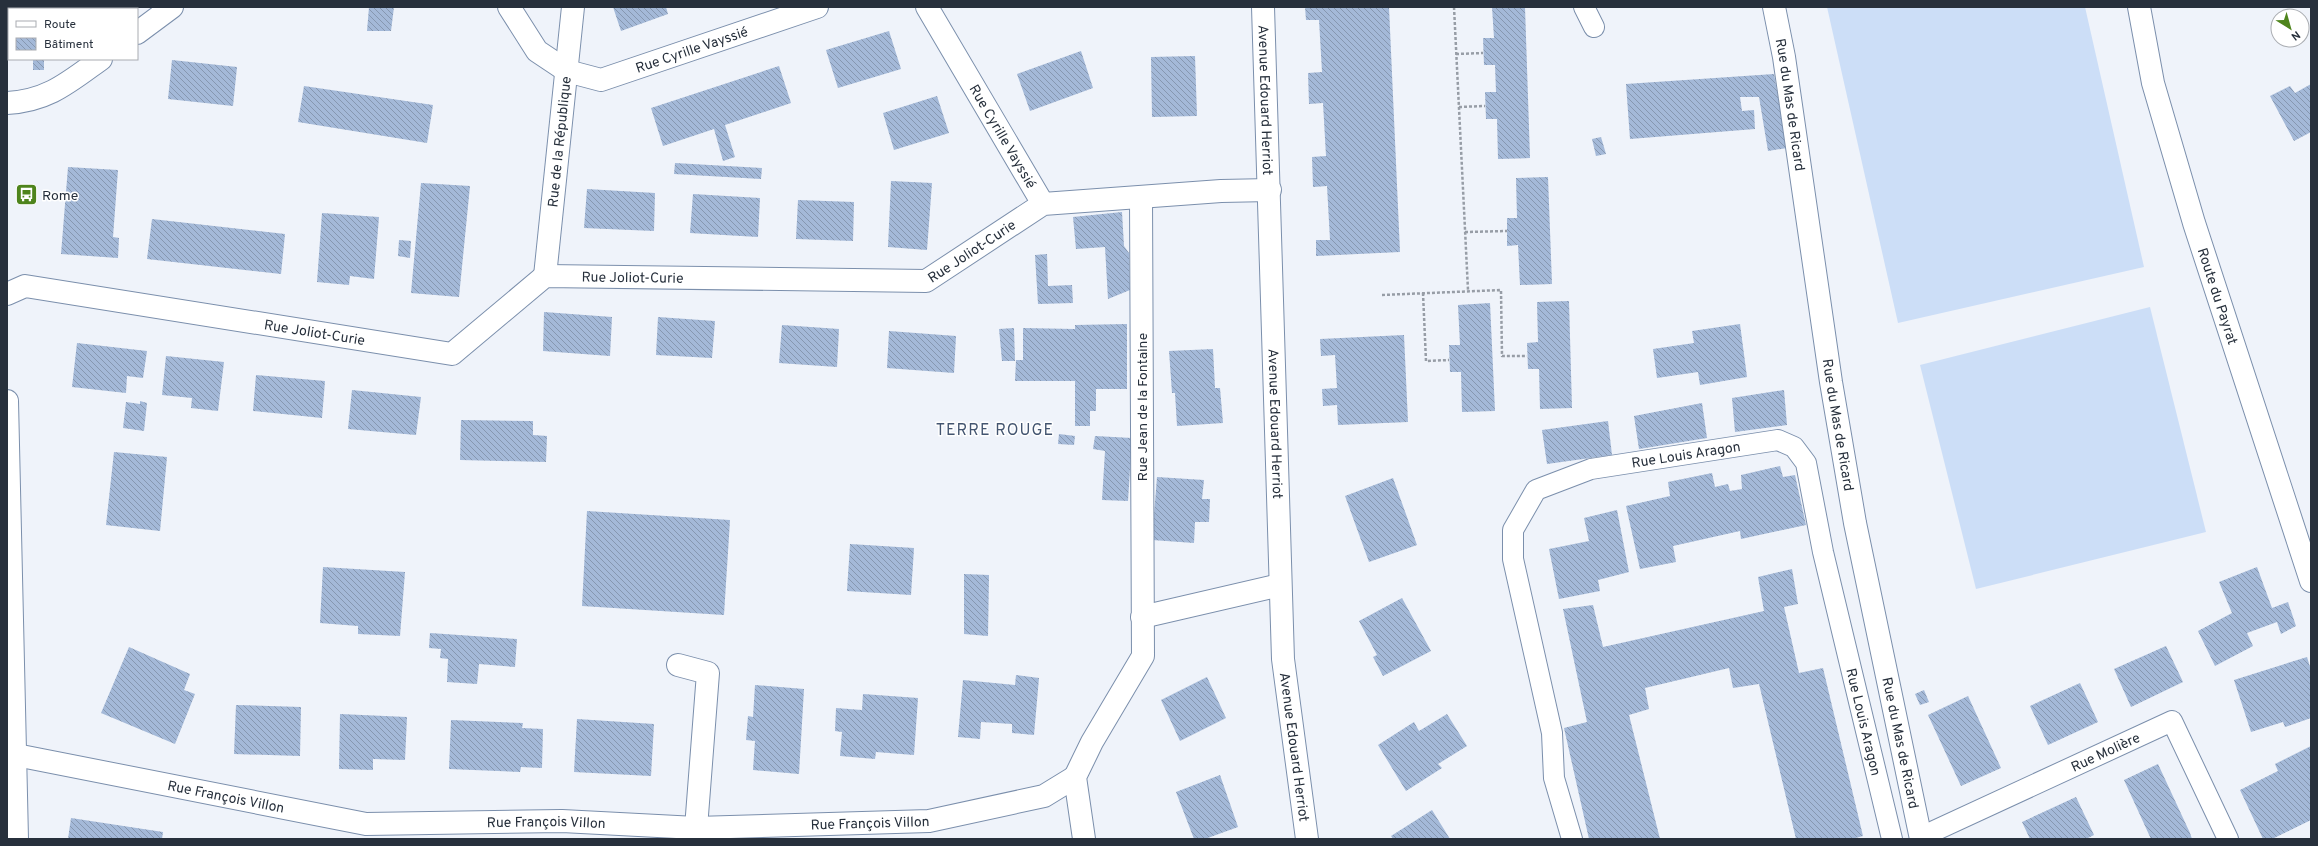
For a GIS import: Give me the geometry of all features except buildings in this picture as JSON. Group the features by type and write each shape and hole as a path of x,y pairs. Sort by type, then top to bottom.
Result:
{"street":[{"path":"138,32 172,7"},
{"path":"509,7 537,51 566,71"},
{"name":"Rue de la République","path":"545,276 573,7"},
{"name":"Rue Cyrille Vayssié","path":"566,71 601,80 817,7"},
{"name":"Rue Cyrille Vayssié","path":"927,7 1043,204"},
{"name":"Avenue Edouard Herriot","path":"1263,7 1270,190 1283,659 1307,839"},
{"name":"Rue du Mas de Ricard","path":"1774,7 1784,57 1830,374 1853,515 1921,838"},
{"name":"Route du Payrat","path":"2139,7 2153,83 2192,216 2311,581"},
{"path":"7,104 28,102 57,91 100,60"},
{"name":"Rue Joliot-Curie","path":"7,294 26,286 452,354 545,276 926,281 1043,204 1222,191 1270,190"},
{"name":"Rue Jean de la Fontaine","path":"1076,776 1092,742 1143,656 1141,198"},
{"path":"7,402 16,755 16,839"},
{"path":"1142,616 1280,586"},
{"path":"678,665 708,673 696,828"},
{"name":"Rue François Villon","path":"16,755 366,824 562,821 696,828 929,821 1044,796 1076,776"},
{"path":"1076,776 1084,839"}],"lane":[{"path":"1584,7 1594,27"},
{"name":"Rue Louis Aragon","path":"1572,839 1554,778 1552,733 1513,559 1513,530 1536,490 1590,469 1778,440 1794,447 1806,463 1823,552 1892,839"},
{"name":"Rue Molière","path":"1921,838 2172,721 2228,839"}],"path":[{"path":"1454,7 1468,290"},
{"path":"1456,54 1483,53"},
{"path":"1458,107 1485,106"},
{"path":"1465,232 1507,230"},
{"path":"1382,295 1468,290 1501,290 1502,356 1527,356"},
{"path":"1423,293 1426,361 1449,360"}],"shaded area":[{"path":"1827,7 2085,7 2144,267 1898,323"},
{"path":"2150,307 2206,532 1976,589 1920,365"}],"place":[{"name":"Rome","path":"26,195"}],"district":[{"name":"TERRE ROUGE","path":"995,429"}]}
